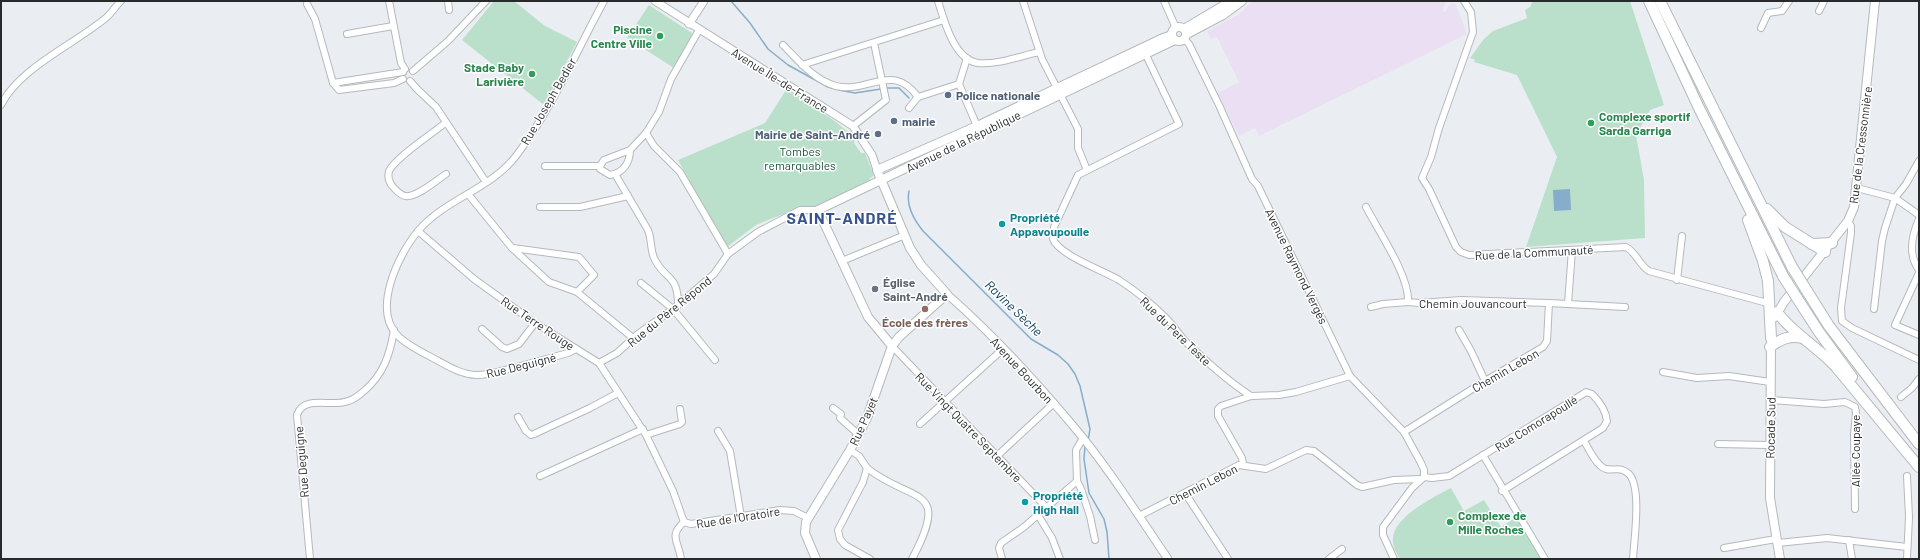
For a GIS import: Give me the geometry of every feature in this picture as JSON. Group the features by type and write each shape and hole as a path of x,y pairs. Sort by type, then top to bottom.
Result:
{"highway":[{"path":"1649,1 1783,276 1828,344 1919,466"},
{"path":"1660,1 1792,267 1829,326 1919,444"},
{"path":"1720,149 1763,261 1768,281 1771,343 1788,337 1804,338"},
{"path":"1757,198 1785,227 1825,252"},
{"path":"1812,244 1832,243"},
{"path":"1777,312 1786,324 1823,354 1836,367 1919,466"}],"main road":[{"name":"Avenue de la République","path":"877,170 1145,53 1180,34 1231,1"},
{"name":"Avenue de la République","path":"881,180 1163,38 1180,34 1223,15 1242,1"},
{"name":"Rue de la Cressonnière","path":"1777,312 1832,243 1848,221 1854,207 1875,1"},
{"name":"Avenue Île-de-France","path":"877,170 881,180"},
{"name":"Rue du Père Répond","path":"818,210 881,180"},
{"name":"Avenue Bourbon","path":"881,180 904,235 921,265 947,294"},
{"path":"818,210 868,317 892,346"},
{"name":"Rue Payet","path":"816,559 804,530 808,518 850,450 872,406 892,346 899,337 947,294"},
{"name":"Rocade Sud","path":"1777,312 1771,343 1769,445 1770,498 1780,559"}],"street":[{"path":"1,105 7,93 22,79 106,17 121,1"},
{"path":"388,1 404,73 417,90 436,107 486,182"},
{"path":"448,1 450,10"},
{"path":"410,81 414,77 414,71 448,41 486,1"},
{"name":"Rue Joseph Bedier","path":"418,231 433,216 505,168 520,150 544,113 604,1"},
{"name":"Avenue Île-de-France","path":"655,1 689,24 853,126 872,155 877,170"},
{"path":"689,24 704,1"},
{"path":"938,1 949,34 957,48 967,58 980,63 1039,52"},
{"path":"1023,1 1038,44 1039,52 1078,129 1078,148 1088,170"},
{"name":"Avenue Raymond Vergès","path":"1164,1 1180,34 1189,44 1217,100 1252,179 1258,186 1350,376 1404,432 1424,470 1422,478"},
{"name":"Rue de la Communauté","path":"1464,1 1471,12 1473,32 1438,128 1431,158 1422,178 1429,189 1456,247 1461,252 1469,255 1626,247 1632,252 1643,267 1662,276 1769,303"},
{"path":"1761,28 1768,13 1782,10 1789,1"},
{"path":"1819,11 1824,1"},
{"path":"307,4 315,19 333,83 339,90 394,83 410,69 414,71"},
{"path":"802,65 944,20"},
{"path":"347,34 393,26"},
{"path":"600,166 604,160 630,150 646,133 659,112 671,79 699,30"},
{"path":"853,126 886,100 874,43"},
{"path":"1032,53 1038,44"},
{"path":"783,45 802,65 816,76 837,86 856,86 883,80 899,81 910,86 918,97"},
{"name":"Rue du Pere Teste","path":"1145,53 1179,124 1078,175 1054,227 1054,242 1069,254 1120,281 1149,303 1167,319 1190,346 1233,384 1251,396"},
{"path":"967,58 959,84 977,126"},
{"path":"333,83 404,73"},
{"path":"909,108 918,97 959,84"},
{"path":"446,123 401,158 389,172 388,180 391,186 402,195 408,197 414,196 446,174"},
{"path":"646,133 654,146 680,172 728,254"},
{"path":"600,166 603,173 610,175 621,171 628,163 630,150"},
{"path":"1874,308 1882,241 1895,198 1906,184 1919,161"},
{"path":"545,166 600,166"},
{"path":"615,174 650,235 652,253 655,262 677,285 676,307"},
{"path":"1857,188 1895,198 1919,215 1915,228 1912,250 1912,259 1919,270"},
{"path":"468,194 512,248 549,282 577,292 633,338"},
{"path":"540,207 580,207 628,196"},
{"name":"Chemin Jouvancourt","path":"1366,206 1400,269 1407,289 1408,302 1419,303 1462,300 1549,303"},
{"name":"Rue du Père Répond","path":"599,363 617,353 633,338 676,307 714,274 728,254 758,232 800,210 818,210"},
{"path":"1848,221 1851,226 1851,233 1841,308 1842,321 1852,328 1919,360"},
{"name":"Rue Terre Rouge","path":"418,231 474,278 535,323 599,363 643,429 673,491 684,522"},
{"name":"Rue Deguigné","path":"418,231 399,263 387,299 387,318 399,337 411,346 449,367 468,374 491,373 568,353 576,349"},
{"path":"842,262 904,235"},
{"path":"1677,280 1682,236"},
{"path":"512,248 579,257 594,275 577,292"},
{"path":"1568,304 1572,250"},
{"path":"1919,273 1895,325 1919,335"},
{"path":"641,283 676,307 715,360"},
{"name":"Avenue Bourbon","path":"947,294 1003,349 1054,403 1090,447 1168,559"},
{"path":"1372,307 1383,304 1408,302"},
{"path":"1549,303 1625,307"},
{"name":"Chemin Lebon","path":"1404,432 1485,381 1540,350 1546,344 1549,303"},
{"path":"1769,303 1777,312"},
{"path":"482,330 502,347 512,348 524,339 535,323"},
{"name":"Rue Deguigne","path":"310,559 297,415 298,410 310,403 337,404 349,401 375,382 385,366 391,347 394,330"},
{"path":"1459,330 1485,381"},
{"name":"Rue Vingt Quatre Septembre","path":"892,346 1046,507"},
{"path":"920,424 1003,349"},
{"path":"1663,372 1697,378 1729,376 1770,382"},
{"path":"1243,464 1242,458 1217,412 1220,406 1251,396 1279,395 1296,392 1342,380 1350,376"},
{"path":"1902,397 1919,379"},
{"path":"1233,384 1242,398"},
{"name":"Rue Comorapoullé","path":"1422,478 1448,477 1583,394 1590,392 1601,405 1607,421 1603,428 1502,491"},
{"path":"518,417 526,431 531,435 590,408 618,393"},
{"name":"Allée Coupaye","path":"1770,400 1824,404 1845,402 1855,407 1855,509"},
{"path":"997,456 1054,403"},
{"path":"833,408 841,414 840,418 858,434"},
{"path":"646,435 680,424 682,422 680,409"},
{"path":"540,476 643,429"},
{"path":"718,431 730,451 741,517"},
{"path":"1084,439 1076,450 1077,481 1090,516 1095,540"},
{"path":"1584,441 1599,465 1607,469 1618,468 1628,474 1633,482 1636,496 1633,559"},
{"path":"1718,444 1769,445"},
{"path":"850,450 859,456 868,468 917,496 926,503 929,513 928,523 912,559"},
{"name":"Chemin Lebon","path":"1139,516 1243,464 1257,469 1266,469 1306,450 1310,450 1320,455 1357,486 1362,487 1394,480 1422,478"},
{"path":"1483,456 1502,491 1545,559"},
{"path":"868,468 863,482 838,530 840,538 845,545 870,559"},
{"path":"1907,476 1909,517 1907,559"},
{"path":"1394,559 1383,535 1383,527 1412,488 1422,478"},
{"path":"1405,479 1412,488"},
{"path":"1002,559 999,548 1002,542 1024,527 1077,481"},
{"path":"1185,493 1228,559"},
{"name":"Rue de l'Oratoire","path":"681,559 675,536 678,528 684,522 691,524 788,510 808,518"},
{"path":"1038,515 1052,538 1060,559"},
{"path":"1724,548 1776,541 1820,538 1907,547"},
{"path":"1849,540 1852,559"},
{"path":"1329,559 1342,549"}],"shaded area":[{"path":"1253,1 1446,1 1442,11 1445,12 1450,4 1453,3 1456,5 1467,34 1259,136 1255,128 1239,136 1218,93 1239,82 1217,37 1211,39 1207,31 1238,15"}],"green space":[{"name":"Stade Baby Larivière","path":"494,1 514,1 545,26 577,42 544,105 462,40"},
{"name":"Complexe sportif Sarda Garriga","path":"1533,1 1630,1 1664,105 1650,110 1636,135 1644,180 1645,238 1526,247 1557,157 1517,75 1474,62 1475,60 1470,58 1483,40 1493,31 1527,18 1525,10 1530,7"},
{"name":"Piscine Centre Ville","path":"649,5 692,33 690,42 674,68 627,38"},
{"name":"Tombes remarquables","path":"786,90 832,119 856,138 854,143 861,153 865,153 874,175 869,179 870,181 815,206 801,207 756,225 727,247 678,160 765,123"},
{"name":"Complexe de Mille Roches","path":"1451,488 1464,511 1484,500 1501,527 1516,517 1542,559 1400,559 1394,549 1393,542 1394,533 1398,525 1414,509"}],"water":[{"path":"1570,189 1571,210 1554,211 1553,190"}],"waterway":[{"name":"Ravine Sèche","path":"731,1 750,23 768,49 788,65 828,87 839,90 855,93 881,89"},
{"name":"Ravine Sèche","path":"885,88 899,88 909,98"},
{"name":"Ravine Sèche","path":"909,191 908,196 910,207 923,231 1031,339 1058,355 1068,364 1075,374 1080,386 1090,429 1088,441"},
{"name":"Ravine Sèche","path":"1085,446 1084,459 1089,493 1104,519 1107,532 1109,559"}],"place":[{"name":"Piscine Centre Ville","path":"660,36"},
{"name":"Stade Baby Larivière","path":"532,74"},
{"name":"Police nationale","path":"948,95"},
{"name":"mairie","path":"894,121"},
{"name":"Complexe sportif Sarda Garriga","path":"1591,123"},
{"name":"Mairie de Saint-André","path":"878,134"},
{"name":"Propriété Appavoupoulle","path":"1002,224"},
{"name":"Église Saint-André","path":"875,289"},
{"name":"École des frères","path":"925,309"},
{"name":"Propriété High Hall","path":"1025,502"},
{"name":"Complexe de Mille Roches","path":"1450,522"}],"district":[{"name":"SAINT-ANDRÉ","path":"842,217"}]}
